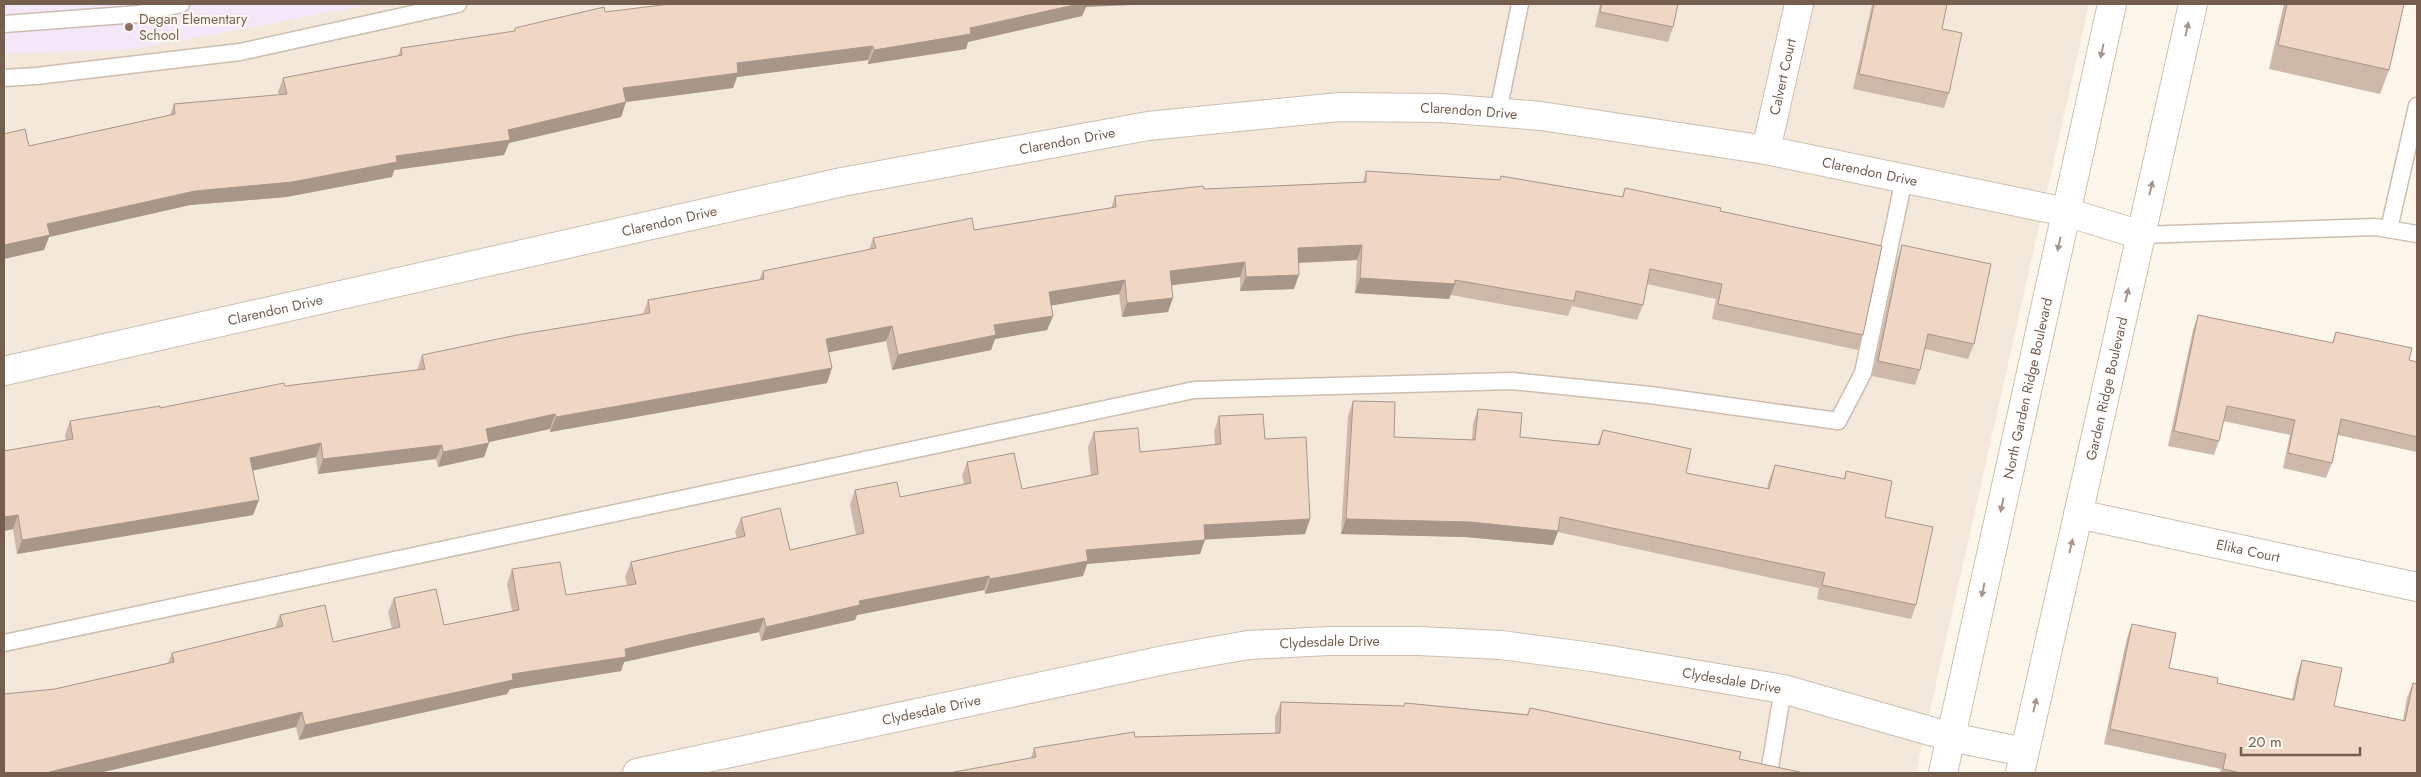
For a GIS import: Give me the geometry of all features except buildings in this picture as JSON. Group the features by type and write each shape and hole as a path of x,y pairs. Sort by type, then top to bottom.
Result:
{"street":[{"name":"Calvert Court","path":"1766,150 1799,4"},
{"name":"North Garden Ridge Boulevard","path":"1943,773 2112,4"},
{"name":"Garden Ridge Boulevard","path":"2022,763 2192,4"},
{"name":"Clarendon Drive","path":"4,371 842,182 1148,126 1339,107 1440,108 1541,116 1766,150 2066,212 2140,235"},
{"name":"Elika Court","path":"2078,514 2417,587"},
{"name":"Clydesdale Drive","path":"637,773 1248,645 1329,641 1419,641 1502,645 1592,657 1783,689 1951,737 2022,763"}],"lane":[{"path":"4,24 139,14 181,4"},
{"path":"4,78 36,76 240,52 458,4"},
{"path":"1498,112 1520,4"},
{"path":"2389,229 2417,106"},
{"path":"4,643 1194,390 1512,381 1650,395 1838,421 1863,373 1904,179"},
{"path":"2140,235 2376,227 2417,234"},
{"path":"1769,773 1783,689"}],"shaded area":[{"name":"Degan Elementary School","path":"4,4 372,4 136,49 4,54"},
{"path":"372,4 2089,4 1916,773 4,773 4,54 136,49"}],"place":[{"name":"Degan Elementary School","path":"129,27"}]}
